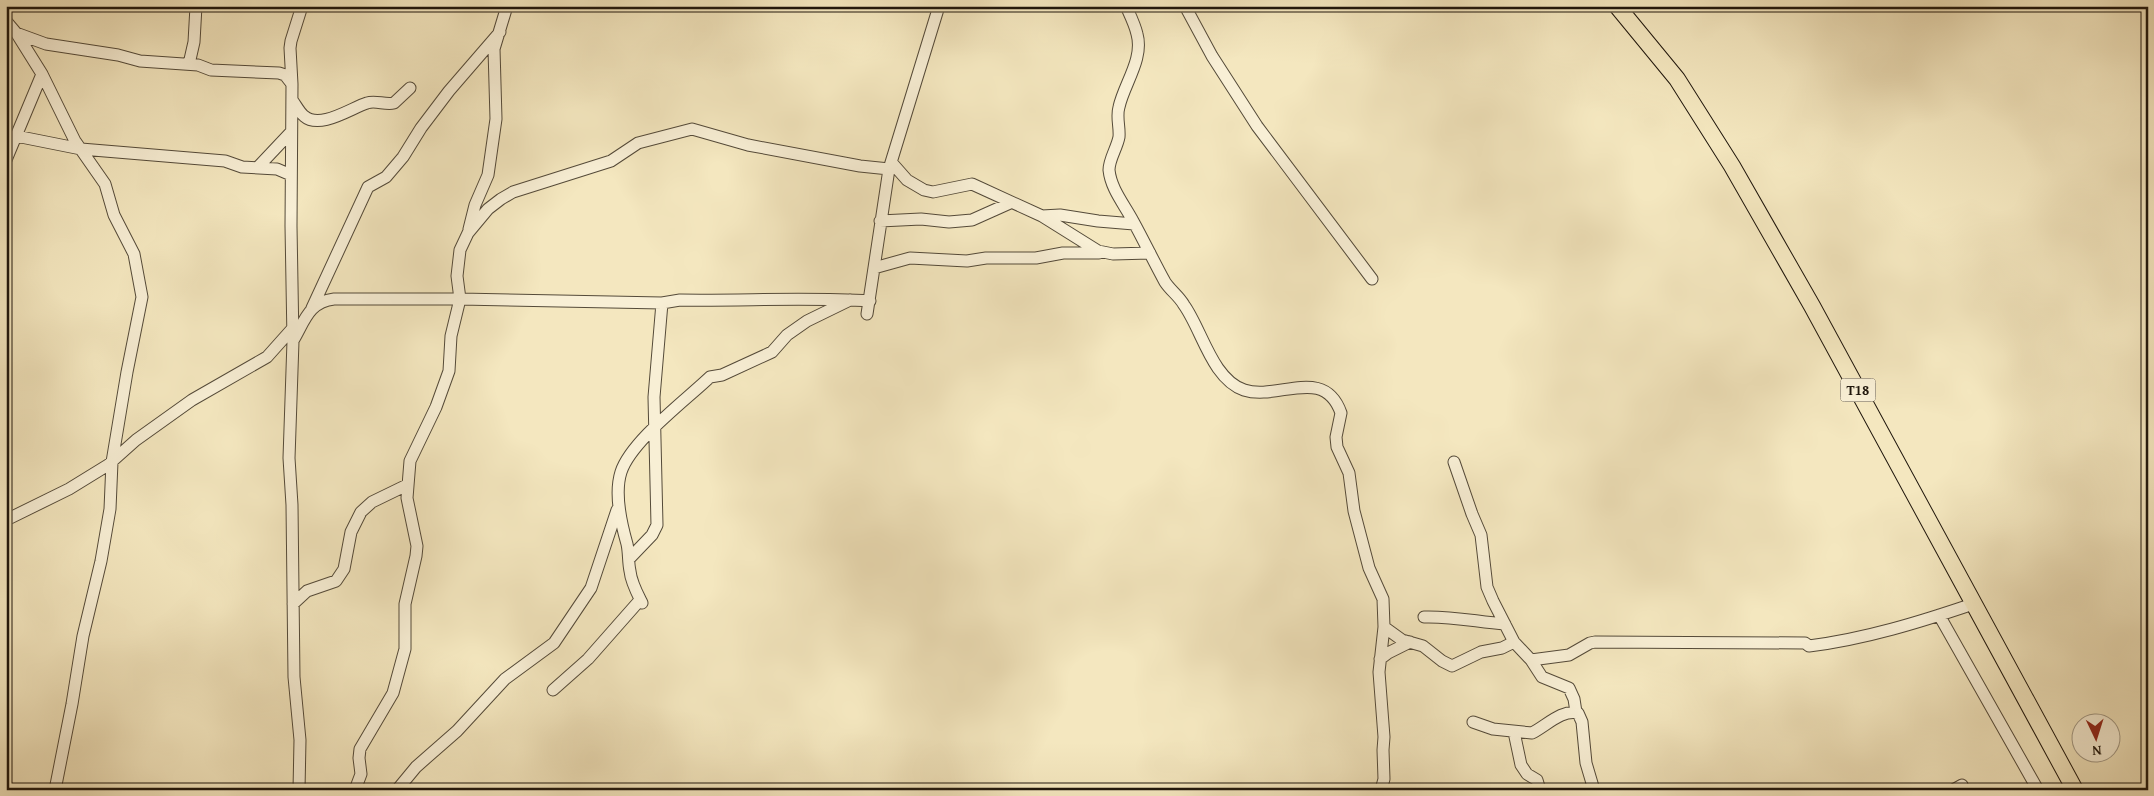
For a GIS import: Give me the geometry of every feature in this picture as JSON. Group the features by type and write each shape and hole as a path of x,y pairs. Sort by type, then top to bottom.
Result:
{"highway":[{"name":"T18","path":"1617,6 1677,79 1732,166 1812,306 2075,790"}],"street":[{"path":"189,64 194,42 196,6"},
{"path":"299,790 300,740 294,677 289,458 293,341 291,41 302,6"},
{"path":"354,790 361,774 358,758 360,749 393,693 405,649 405,604 417,546 407,498 410,461 426,429 447,376 451,336 460,299 457,276 460,250 468,233 475,206 488,174 496,119 494,49 507,6"},
{"path":"868,314 880,221 890,166 939,6"},
{"path":"1126,6 1137,34 1138,46 1135,65 1118,110 1119,137 1109,169 1113,186 1166,284 1184,304 1214,361 1230,383 1241,389 1260,393 1312,386 1321,389 1339,406 1342,415 1336,437 1337,447 1349,473 1352,502 1370,568 1382,595 1384,627 1380,658 1379,692 1384,737 1382,750 1384,786"},
{"path":"1185,6 1212,56 1257,126 1372,279"},
{"path":"6,21 42,74 75,141 104,184 114,214 134,254 142,293 112,462 110,509 101,561 83,636 55,790"},
{"path":"12,32 46,44 118,55 132,60 198,65 211,70 279,73 284,75 292,84"},
{"path":"293,341 312,308 368,187 386,177 403,157 421,128 449,90 500,32"},
{"path":"6,160 42,74"},
{"path":"292,100 304,116 314,120 322,120 352,111 369,102 394,103 410,88"},
{"path":"468,233 488,209 501,198 513,192 611,161 638,143 692,129 748,145 860,166 890,166 907,180 924,190 933,192 968,184 976,185 1010,203 1042,216 1088,246 1106,253"},
{"path":"257,168 291,132"},
{"path":"16,136 81,149 225,161 242,167 277,169 291,175"},
{"path":"880,221 922,219 949,222 972,220 1010,203"},
{"path":"1042,216 1060,215 1134,224"},
{"path":"874,268 910,258 968,261 986,258 1031,259 1063,253 1150,253"},
{"path":"312,308 320,303 334,300 460,299 662,303 680,300 806,300 832,298 870,301"},
{"path":"553,690 594,652 641,602 631,579 629,559 621,523 619,483 621,471 633,453 655,427 710,377 722,375 772,352 787,335 807,321 852,300"},
{"path":"629,559 652,535 657,525 654,397 662,303"},
{"path":"6,520 69,489 112,462 136,440 192,400 266,357 292,329"},
{"path":"1454,462 1481,535 1488,587 1514,642 1531,660 1543,678 1569,688 1574,699 1576,712 1580,714 1582,722 1584,752 1594,790"},
{"path":"293,604 307,590 336,581 344,569 351,532 361,512 372,502 407,484"},
{"path":"397,790 416,767 457,731 505,679 554,643 591,588 620,502"},
{"path":"1531,660 1569,655 1595,642 1819,645 1874,634 1973,604"},
{"path":"1939,615 2038,790"},
{"path":"1424,617 1463,618 1505,624"},
{"path":"1384,627 1396,637 1423,646 1442,661 1452,666 1481,652 1502,648 1514,642"},
{"path":"1380,658 1410,642"},
{"path":"1474,722 1493,729 1532,733 1548,721 1576,712"},
{"path":"1514,732 1522,765 1527,774 1537,780 1540,790"}]}
